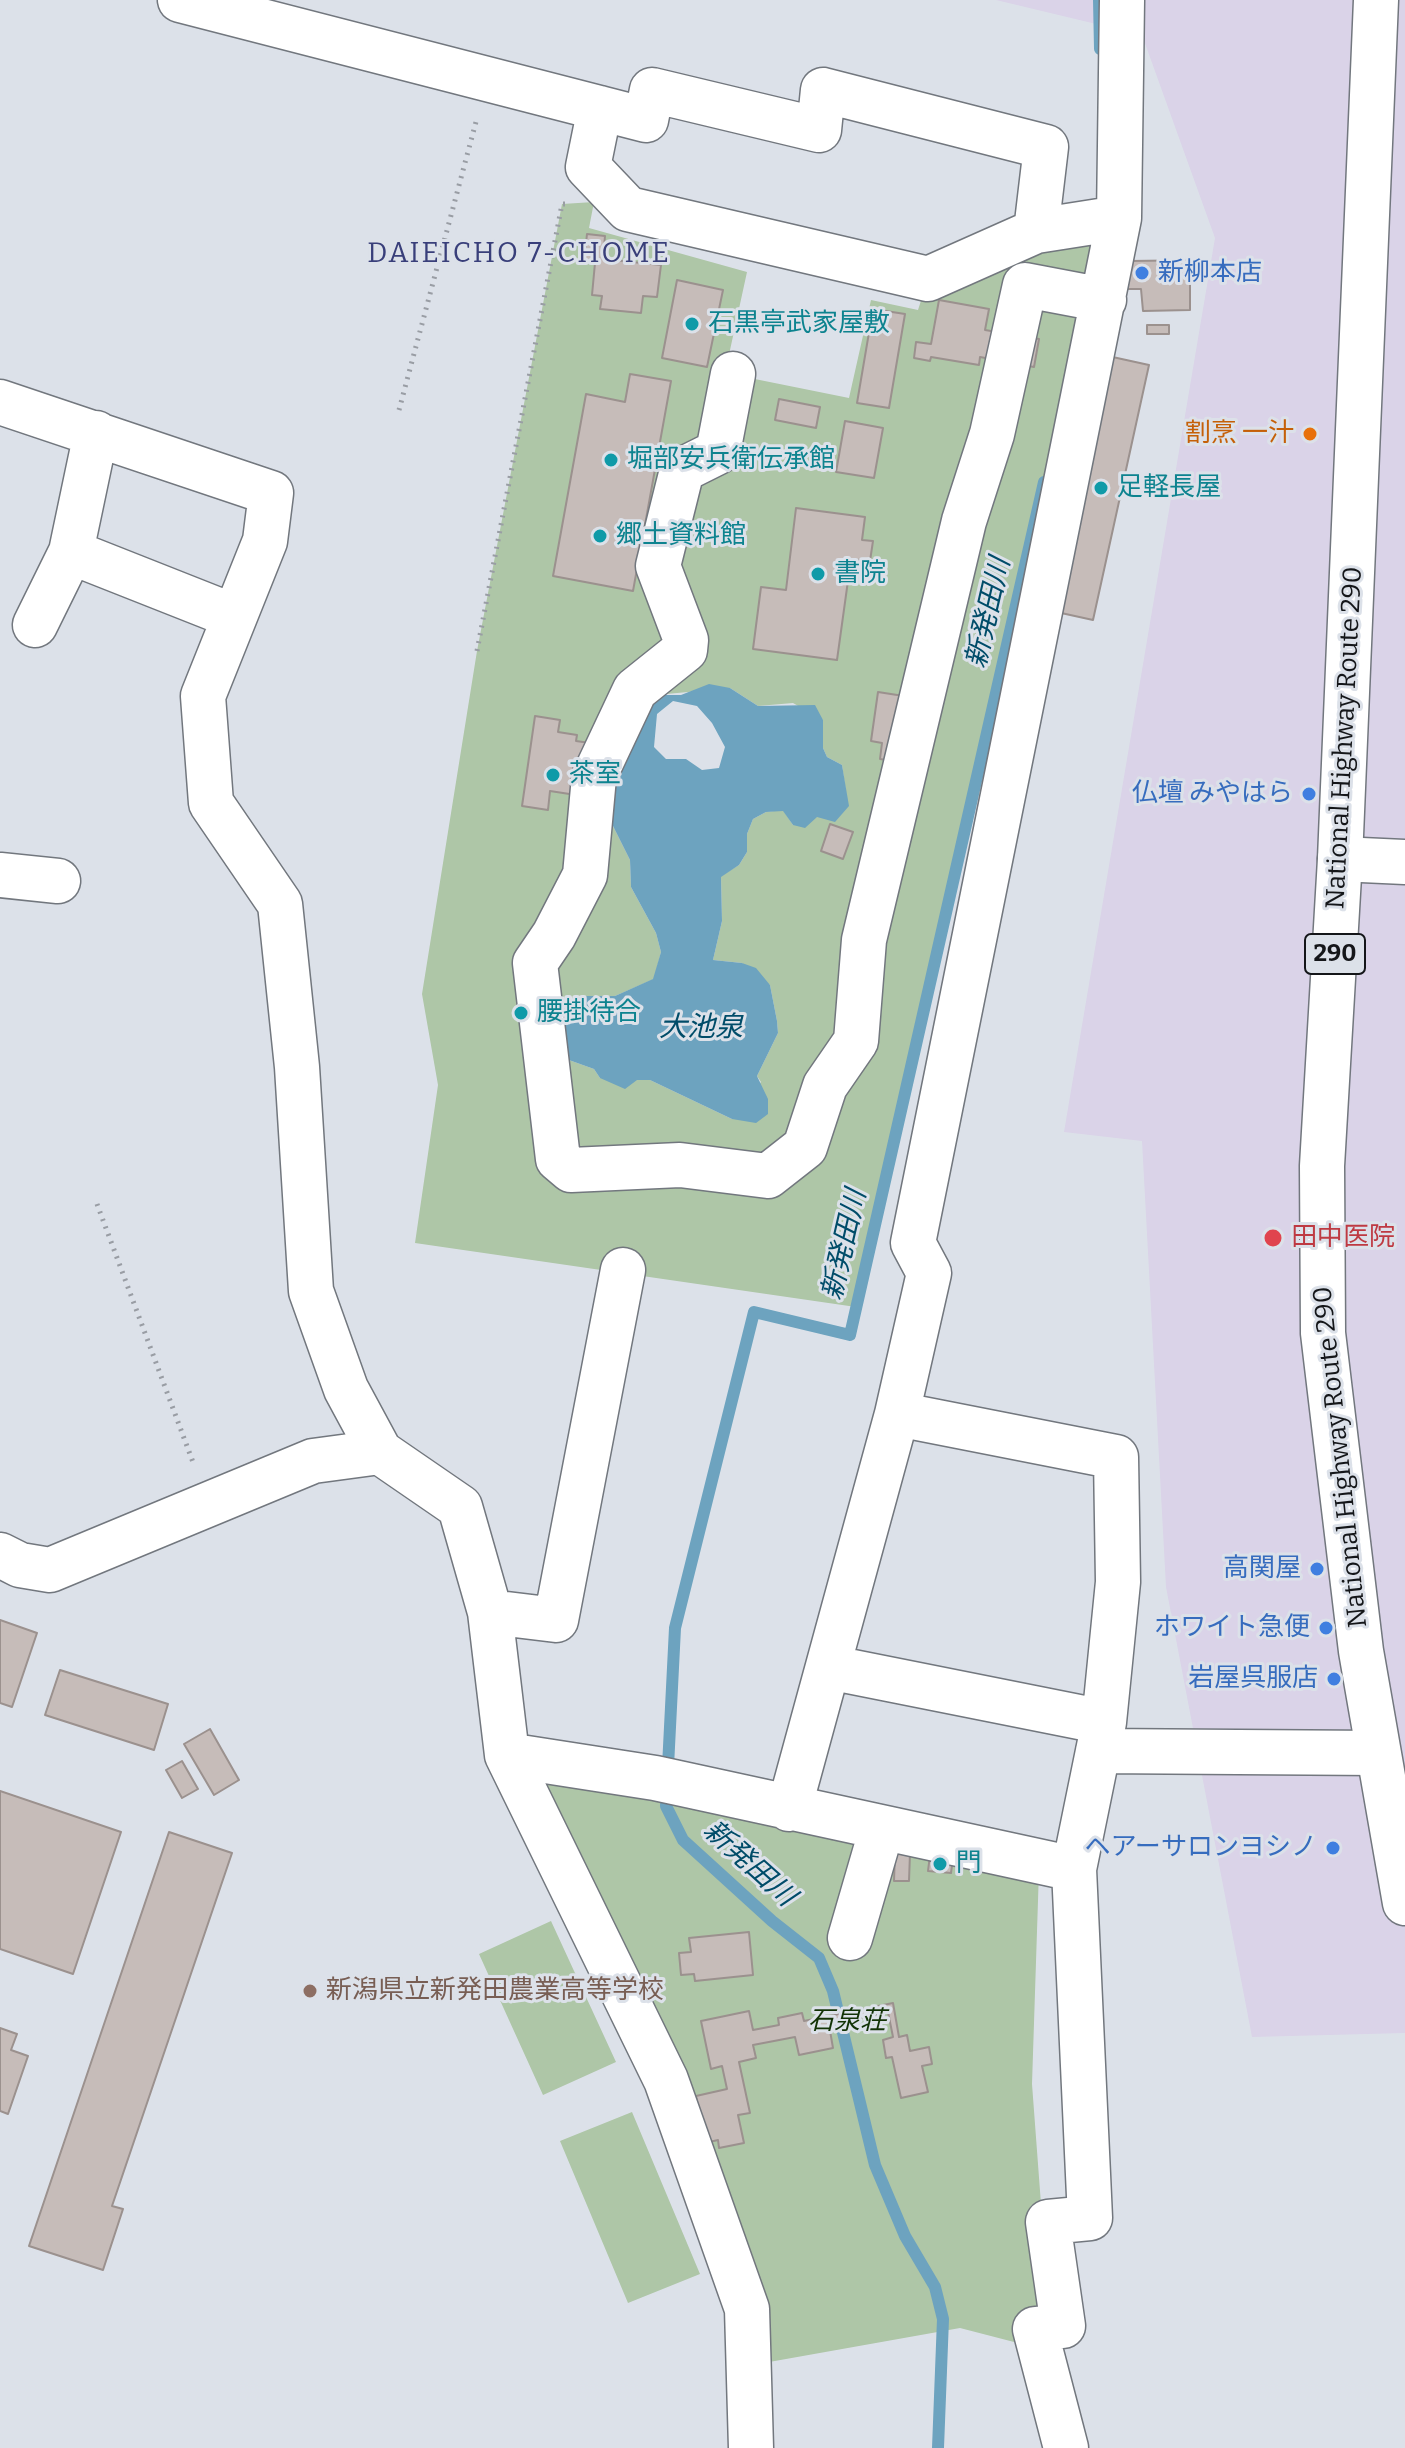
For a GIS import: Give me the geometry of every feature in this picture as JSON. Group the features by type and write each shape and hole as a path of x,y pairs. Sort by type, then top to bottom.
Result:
{"main road":[{"path":"180,0 292,13 487,78 646,120 652,90 819,130 823,90 1046,147 1036,231"},
{"path":"789,1809 897,1414 929,1273 913,1243 1090,297 1122,0"},
{"name":"National Highway Route 290","path":"1376,0 1340,859 1322,1166 1323,1333 1361,1651 1405,1903"},
{"path":"600,108 588,167 628,209 928,279 1036,231 1099,222"},
{"path":"733,374 718,452 682,470 658,566 686,640 685,650 635,690 594,777 585,875 554,935 535,963 558,1159 571,1170 680,1165 768,1176 805,1147 825,1086 856,1041 864,940 964,521 992,434 1025,285 1090,297"},
{"path":"0,402 271,493 265,541 203,696 211,803 280,904 297,1067 311,1291 346,1389 380,1452 460,1507 490,1612 507,1755 666,2080 747,2309 751,2448"},
{"path":"35,625 71,552 96,433"},
{"path":"71,552 233,616"},
{"path":"1340,859 1405,862"},
{"path":"0,875 58,881"},
{"path":"490,1612 556,1620 623,1270"},
{"path":"897,1414 1116,1457 1118,1582 1101,1736 1074,1869 1090,2218 1048,2222 1063,2326 1035,2329 1066,2448"},
{"path":"0,1555 20,1565 50,1570 313,1461 380,1452"},
{"path":"828,1667 1101,1736 1378,1753"},
{"path":"507,1755 666,1781 1074,1869"},
{"path":"850,1938 882,1828"}],"path":[{"path":"399,410 487,78"},
{"path":"477,651 562,204 578,203"},
{"path":"97,1204 209,1504"}],"shaded area":[{"path":"996,0 1405,0 1405,2033 1252,2037 1166,1587 1142,1141 1064,1132 1215,238 1142,35"}],"green space":[{"path":"594,202 589,228 747,272 725,373 849,398 871,300 918,310 928,279 1099,222 1096,253 856,1307 415,1243 438,1085 422,994 477,651 562,204","holes":["730,688 758,706 793,703 823,720 823,748 827,757 842,765 848,806 793,825 783,810 766,812 753,819 747,834 747,852 739,865 721,876 722,921 713,960 742,963 770,985 778,1033 757,1076 761,1082 732,1119 650,1080 600,1078 594,1069 555,1055 578,996 615,996 654,979 661,952 656,933 631,887 630,860 606,812 656,695"]},
{"name":"石泉荘","path":"515,1763 1039,1870 1032,2084 1049,2311 1014,2342 960,2328 758,2364"},
{"path":"551,1921 616,2062 543,2095 479,1954"},
{"path":"632,2112 700,2274 628,2303 560,2141"}],"water":[{"name":"大池泉","path":"709,684 730,688 758,706 815,705 823,720 823,748 827,757 842,765 849,806 835,822 817,817 805,828 793,825 783,811 766,812 753,819 747,834 747,852 739,865 721,877 722,921 713,960 756,968 770,985 777,1021 778,1033 757,1076 768,1099 768,1114 756,1123 732,1119 650,1080 637,1080 625,1089 600,1078 594,1069 555,1055 558,1007 578,996 615,996 653,979 661,952 656,933 631,887 630,860 606,812 613,772 656,695 681,695","holes":["673,701 697,706 712,723 725,747 719,768 702,770 686,759 666,759 654,747 657,714"]}],"building":[{"path":"587,234 605,236 603,259 661,265 657,297 643,296 641,313 600,309 602,296 592,295 595,263 584,262"},
{"path":"1206,260 1205,280 1190,281 1190,310 1143,311 1141,289 1125,289 1130,261"},
{"name":"石黒亭武家屋敷","path":"677,280 723,290 707,367 662,358"},
{"path":"939,300 989,309 985,330 1039,339 1034,367 980,357 979,365 931,357 930,361 914,358 916,342 931,344"},
{"path":"873,309 905,314 889,408 857,403"},
{"path":"1147,325 1169,325 1169,334 1147,334"},
{"name":"足軽長屋","path":"1108,356 1149,365 1093,620 1052,611"},
{"path":"630,374 671,381 633,591 553,576 586,394 625,402"},
{"path":"779,399 820,407 816,428 775,420"},
{"path":"845,421 883,428 874,478 836,472"},
{"name":"書院","path":"796,508 865,517 862,540 873,541 870,561 851,559 837,660 753,649 761,587 786,590"},
{"path":"878,692 910,697 893,761 880,759 882,743 871,741"},
{"name":"茶室","path":"535,716 560,720 558,732 577,735 576,741 597,744 576,795 550,791 548,810 522,806"},
{"path":"830,824 853,832 843,859 821,851"},
{"path":"0,1620 37,1633 12,1707 0,1703"},
{"path":"60,1670 168,1704 154,1750 45,1715"},
{"path":"210,1729 239,1780 214,1795 184,1744"},
{"path":"182,1761 198,1789 182,1798 166,1770"},
{"path":"0,1791 121,1832 73,1974 0,1949"},
{"path":"169,1832 232,1853 112,2206 123,2209 103,2270 29,2246"},
{"path":"895,1853 910,1853 909,1881 894,1881"},
{"name":"門","path":"930,1855 953,1858 951,1873 928,1871"},
{"path":"749,1932 753,1975 695,1981 694,1974 681,1975 679,1953 691,1952 689,1938"},
{"path":"893,2003 899,2037 907,2035 910,2051 929,2047 932,2064 922,2066 928,2092 901,2098 892,2057 886,2058 883,2040 893,2037 888,2012 829,2025 833,2048 799,2055 795,2037 753,2045 756,2058 739,2062 750,2113 738,2115 744,2143 719,2148 718,2140 705,2143 696,2096 727,2089 722,2066 711,2069 701,2021 749,2011 753,2030 779,2025 778,2018 802,2013 804,2021"},
{"path":"0,2028 17,2034 11,2050 28,2056 8,2114 0,2111"}],"waterway":[{"name":"新発田川","path":"1099,0 1100,49"},
{"name":"新発田川","path":"938,2448 943,2319 935,2287 905,2236 875,2165 833,1991 819,1958 772,1921 683,1840 666,1806 675,1628 754,1312 850,1335 1044,482"}],"place":[{"name":"新柳本店","path":"1142,273"},
{"name":"石黒亭武家屋敷","path":"692,324"},
{"name":"割烹 一汁","path":"1310,434"},
{"name":"堀部安兵衛伝承館","path":"611,460"},
{"name":"足軽長屋","path":"1101,488"},
{"name":"郷土資料館","path":"600,536"},
{"name":"書院","path":"818,574"},
{"name":"茶室","path":"553,775"},
{"name":"仏壇 みやはら","path":"1309,794"},
{"name":"腰掛待合","path":"521,1013"},
{"name":"田中医院","path":"1273,1238"},
{"name":"高関屋","path":"1317,1569"},
{"name":"ホワイト急便","path":"1326,1628"},
{"name":"岩屋呉服店","path":"1334,1679"},
{"name":"ヘアーサロンヨシノ","path":"1333,1848"},
{"name":"門","path":"940,1864"},
{"name":"新潟県立新発田農業高等学校","path":"310,1991"}],"district":[{"name":"DAIEICHO 7-CHOME","path":"519,254"}]}
